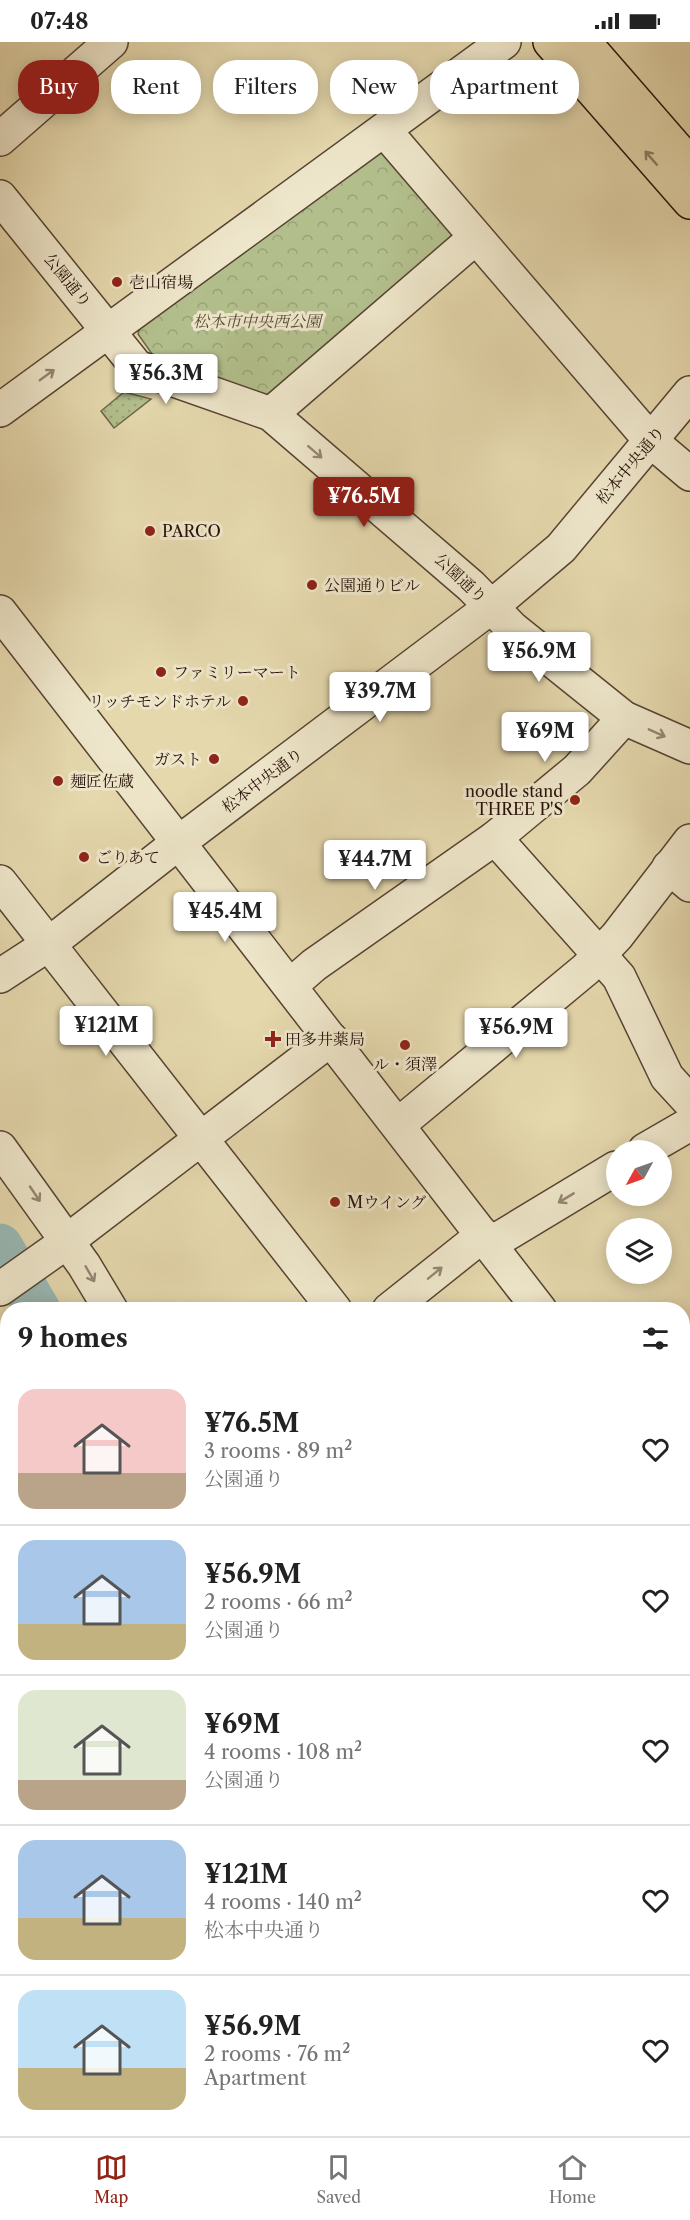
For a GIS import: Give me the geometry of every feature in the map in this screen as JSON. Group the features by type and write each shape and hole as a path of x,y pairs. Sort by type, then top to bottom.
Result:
{"highway":[{"path":"550,42 690,202"},
{"path":"584,42 690,164"}],"street":[{"path":"0,139 111,42"},
{"path":"0,410 504,42"},
{"path":"385,131 651,441 690,474"},
{"name":"公園通り","path":"0,197 137,367 271,414 471,586 512,628 624,718 690,747"},
{"path":"271,414 475,238"},
{"name":"松本中央通り","path":"0,976 50,944 178,843 491,607 561,548 690,393"},
{"path":"0,612 534,1302"},
{"path":"290,987 315,964 495,838 577,770 624,718"},
{"path":"495,838 598,956 619,976 667,1077 690,1102"},
{"path":"398,1125 578,976 680,876 690,841"},
{"path":"0,882 329,1302"},
{"path":"0,1289 203,1139 332,1039"},
{"path":"662,1140 690,1124"},
{"path":"0,1148 58,1248 104,1302"},
{"path":"400,1302 486,1239 606,1173"}],"green space":[{"name":"松本市中央西公園","path":"373,152 387,153 451,230 452,241 278,392 263,397 152,354 138,334 142,320"},
{"path":"124,392 151,399 114,428 101,411"}],"waterway":[{"path":"0,1246 33,1302"}],"place":[{"name":"壱山宿場","path":"117,282"},
{"name":"PARCO","path":"150,531"},
{"name":"公園通りビル","path":"312,585"},
{"name":"ファミリーマート","path":"161,672"},
{"name":"リッチモンドホテル","path":"243,701"},
{"name":"ガスト","path":"214,759"},
{"name":"麺匠佐蔵","path":"58,781"},
{"name":"noodle stand THREE P'S","path":"575,800"},
{"name":"ごりあて","path":"84,857"},
{"name":"田多井薬局","path":"273,1039"},
{"name":"ル・須澤","path":"405,1045"},
{"name":"Mウイング","path":"335,1202"}]}
